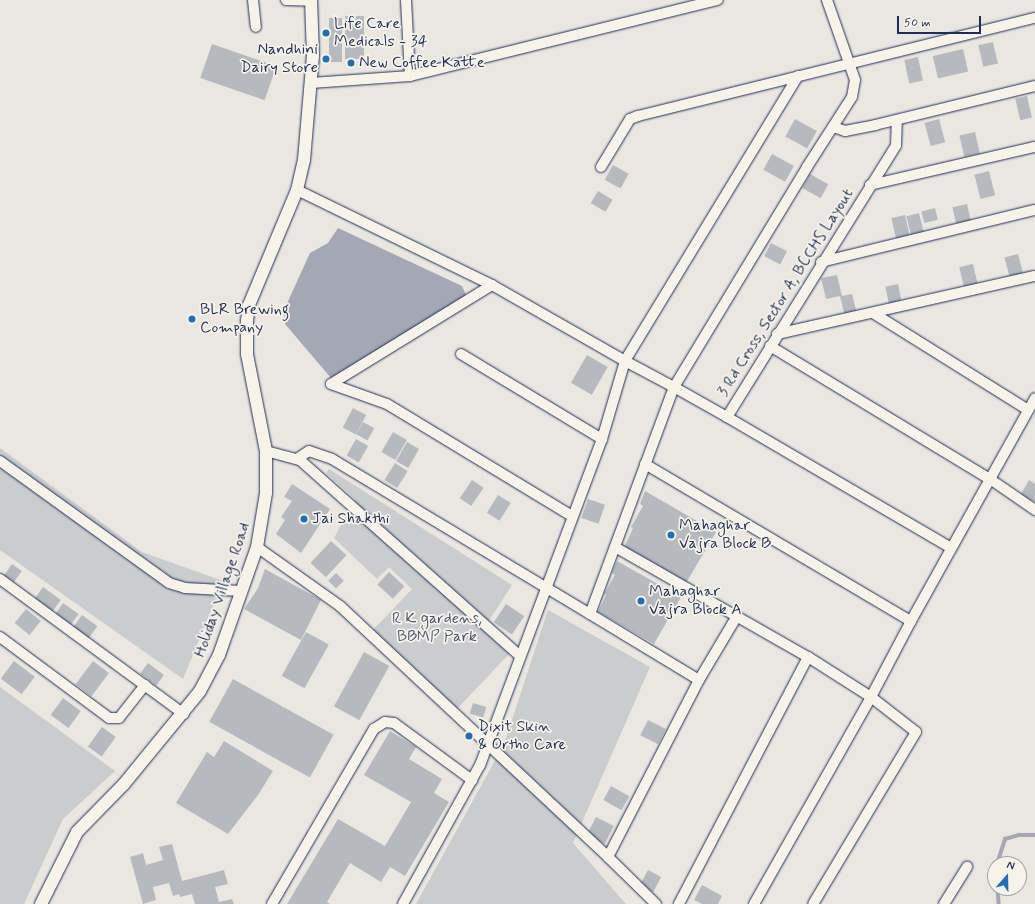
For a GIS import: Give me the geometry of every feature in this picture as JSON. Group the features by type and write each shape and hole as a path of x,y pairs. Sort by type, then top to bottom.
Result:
{"street":[{"path":"253,0 256,27"},
{"path":"286,0 311,0"},
{"name":"Holiday Village Road","path":"40,904 77,832 124,784 184,714 200,691 219,655 257,547 266,493 266,451 247,354 247,321 249,305 297,190 307,141 313,40 311,0"},
{"path":"406,0 410,76"},
{"path":"311,83 410,76 718,0"},
{"path":"590,614 674,387 852,97 855,80 828,0"},
{"path":"601,167 630,119 1035,18"},
{"path":"403,904 472,780 488,743 602,439 625,361 798,76"},
{"path":"833,127 844,131 897,120 1035,86"},
{"name":"3 Rd Cross, Sector A, BCCHS Layout","path":"297,190 492,285 727,418 821,262 896,145 897,120"},
{"path":"870,185 1035,147"},
{"path":"821,262 1035,210"},
{"path":"777,334 1035,276"},
{"path":"492,285 331,384 387,404 572,516"},
{"path":"873,313 1028,410"},
{"path":"770,346 990,479 1035,510"},
{"path":"461,354 602,439"},
{"path":"754,904 1035,398"},
{"path":"727,418 951,548"},
{"path":"266,451 297,459 520,656"},
{"path":"297,459 310,451 332,459 546,586 699,680"},
{"path":"0,461 169,583 177,587 240,592"},
{"path":"645,464 911,621"},
{"path":"257,547 340,606 488,743 656,904"},
{"path":"615,547 808,657 870,697 916,732 813,904"},
{"path":"0,579 184,714"},
{"path":"608,857 699,680 737,616"},
{"path":"0,637 110,718 119,718 145,686"},
{"path":"679,904 808,657"},
{"path":"272,904 374,729 385,722 394,723 472,780"},
{"path":"944,904 966,867"}],"green space":[{"path":"0,448 142,552 223,581 183,679 0,550"},
{"name":"R K gardens, BBMP Park","path":"329,469 512,585 483,630 509,654 457,709 373,630 412,589 389,567 377,579 334,538 355,499 326,473"},
{"path":"548,610 650,667 573,843 626,904 416,904 504,744"},
{"path":"0,687 115,771 63,819 24,904 0,904"}],"shaded area":[{"path":"338,228 462,286 467,297 331,378 285,324 284,310 310,253 328,243"}],"building":[{"path":"345,16 364,16 364,59 345,59"},
{"path":"329,18 342,18 342,62 329,62"},
{"path":"993,42 998,63 983,67 978,45"},
{"path":"212,44 276,66 265,100 200,78"},
{"path":"963,49 968,71 938,78 933,56"},
{"path":"918,57 923,80 909,83 904,60"},
{"path":"1027,96 1032,117 1020,120 1015,99"},
{"path":"795,119 817,131 807,149 785,136"},
{"path":"939,119 945,142 931,146 925,123"},
{"path":"975,132 980,153 964,157 959,136"},
{"path":"772,154 794,166 785,182 763,170"},
{"path":"613,165 629,174 621,189 605,180"},
{"path":"989,171 995,195 980,199 974,175"},
{"path":"810,174 828,184 821,198 802,188"},
{"path":"598,191 613,200 605,212 591,203"},
{"path":"967,204 971,222 956,225 952,207"},
{"path":"935,208 938,220 924,223 921,211"},
{"path":"919,213 924,233 911,237 906,216"},
{"path":"905,215 910,237 897,241 891,218"},
{"path":"771,243 787,251 780,265 764,256"},
{"path":"1018,254 1023,273 1010,277 1004,258"},
{"path":"973,264 978,286 965,290 959,267"},
{"path":"837,275 842,296 852,294 857,314 845,317 840,296 826,299 821,278"},
{"path":"898,284 902,303 889,305 885,287"},
{"path":"587,355 608,367 592,395 571,383"},
{"path":"353,408 366,415 356,434 343,427"},
{"path":"363,422 374,428 368,441 356,434"},
{"path":"393,432 407,440 395,460 382,452"},
{"path":"356,439 368,446 359,462 346,455"},
{"path":"407,442 419,449 408,468 396,461"},
{"path":"395,463 408,471 397,488 384,480"},
{"path":"472,480 484,488 471,506 460,498"},
{"path":"1029,480 1035,484 1035,502 1021,494"},
{"name":"Jai Shakthi","path":"292,484 330,509 301,553 276,534 285,520 281,517 292,501 284,497"},
{"name":"Mahaghar Vajra Block B","path":"645,491 716,532 686,583 624,548 633,528 631,527 643,506 640,504"},
{"path":"498,495 511,503 500,521 487,513"},
{"path":"588,499 605,505 599,524 581,518"},
{"path":"331,541 346,555 326,577 311,563"},
{"name":"Mahaghar Vajra Block A","path":"617,561 681,597 654,644 598,612 606,595 604,594 615,575 612,573"},
{"path":"12,564 22,571 14,582 4,575"},
{"path":"265,569 321,600 301,640 244,609 258,588"},
{"path":"389,572 404,586 393,599 377,584"},
{"path":"336,573 344,581 336,589 328,581"},
{"path":"43,587 61,600 53,611 35,598"},
{"path":"63,603 79,614 71,625 56,614"},
{"path":"506,604 524,616 512,635 494,622"},
{"path":"26,609 41,621 29,635 15,623"},
{"path":"82,615 97,626 89,638 73,627"},
{"path":"306,632 329,645 304,688 282,676"},
{"path":"364,652 389,666 359,720 334,706"},
{"path":"14,661 35,677 22,694 1,679"},
{"path":"93,661 109,673 92,696 76,684"},
{"path":"148,663 164,675 156,685 140,673"},
{"path":"233,679 334,735 310,778 209,722"},
{"path":"63,698 81,711 68,728 51,715"},
{"path":"473,703 486,707 483,718 470,714"},
{"path":"648,720 666,729 658,744 640,735"},
{"path":"102,727 116,737 102,756 88,746"},
{"path":"390,731 416,747 409,759 442,779 434,793 449,802 405,876 390,867 381,882 350,863 327,902 330,904 287,904 338,819 385,846 411,802 364,775"},
{"path":"224,741 273,771 258,795 228,834 176,803 207,752 214,757"},
{"path":"611,786 629,796 622,810 603,800"},
{"path":"596,817 614,826 605,844 587,835"},
{"path":"172,844 182,881 224,870 228,884 215,887 219,902 232,899 234,904 195,904 192,894 180,897 179,894 173,896 169,883 153,887 156,900 143,904 130,857 143,853 146,865 163,860 159,847"},
{"path":"648,870 661,877 653,892 640,885"},
{"path":"702,885 722,896 718,904 702,904 694,900"}],"waterway":[{"path":"1000,856 1005,839 1019,835 1035,835"},
{"path":"998,896 999,904"}],"place":[{"name":"Life Care Medicals - 34","path":"326,33"},
{"name":"Nandhini Dairy Store","path":"326,59"},
{"name":"New Coffee Katte","path":"351,63"},
{"name":"BLR Brewing Company","path":"192,319"},
{"name":"Jai Shakthi","path":"304,519"},
{"name":"Mahaghar Vajra Block B","path":"671,535"},
{"name":"Mahaghar Vajra Block A","path":"641,601"},
{"name":"Dixit Skin & Ortho Care","path":"469,736"}]}
